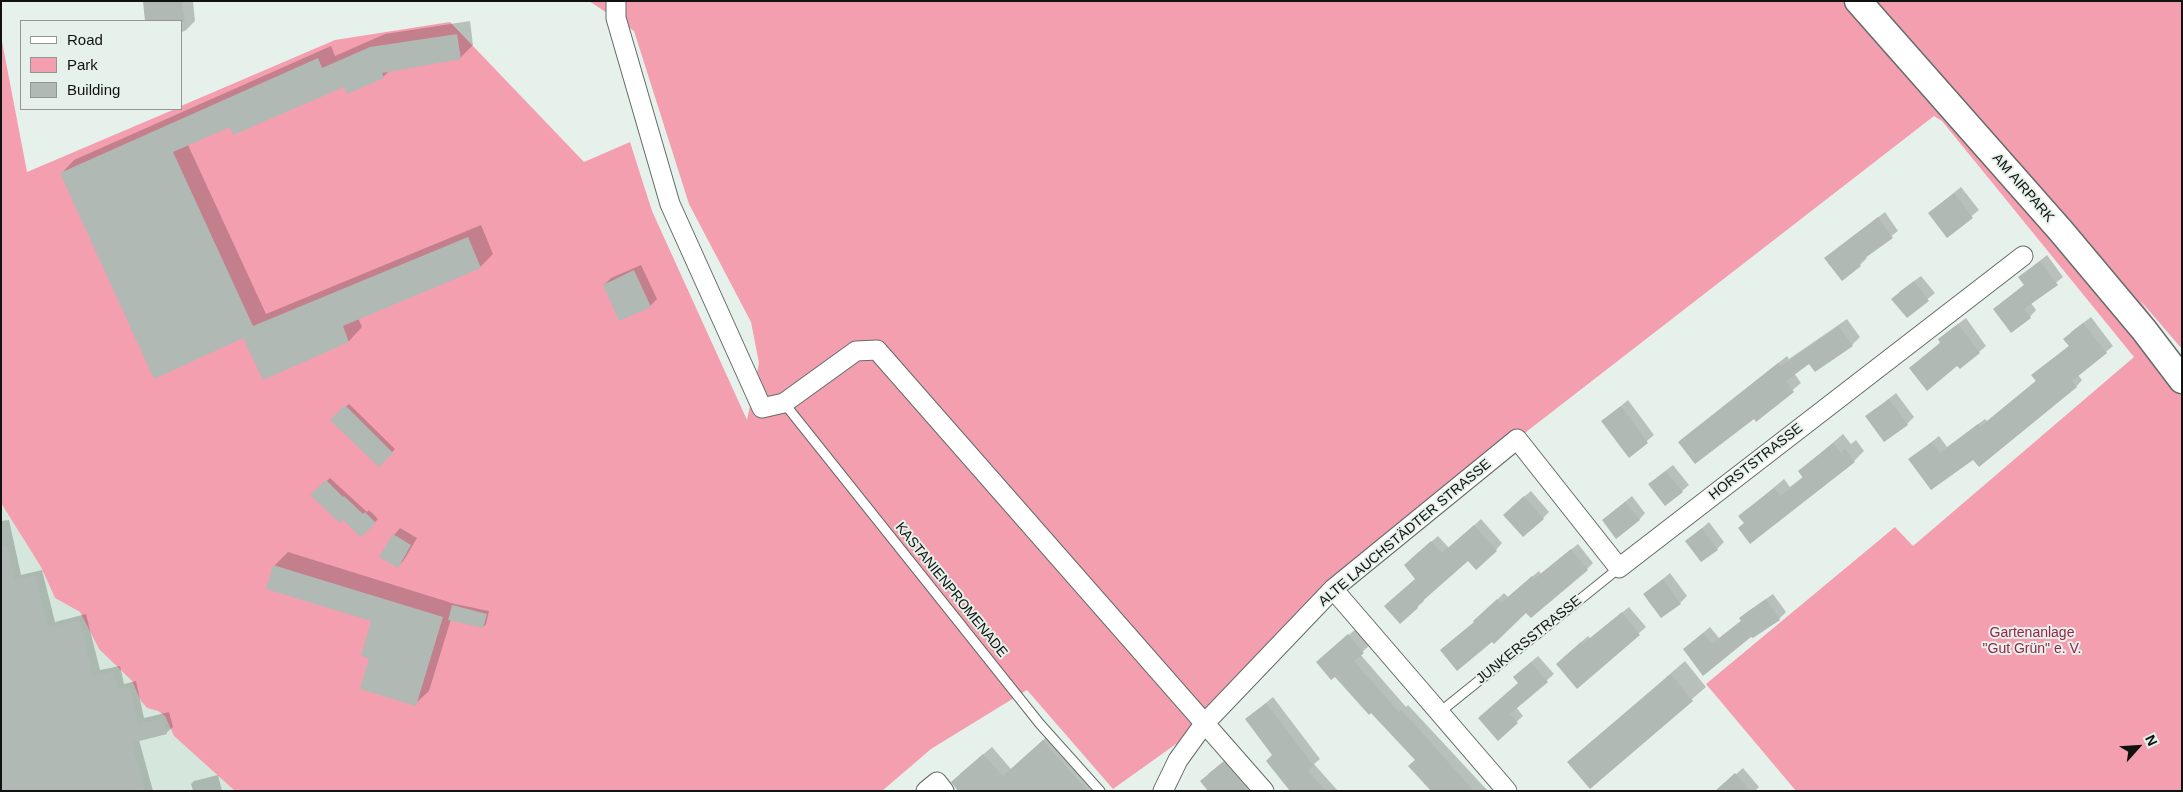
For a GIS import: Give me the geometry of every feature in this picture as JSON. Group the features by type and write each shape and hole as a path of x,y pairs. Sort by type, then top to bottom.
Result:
{"street":[{"path":"616,1 616,18 670,204 762,408 784,403 856,351 877,350 1264,791"},
{"name":"AM AIRPARK","path":"1858,1 2061,231 2144,330 2182,380"},
{"name":"HORSTSTRASSE","path":"1619,568 2023,256"},
{"name":"ALTE LAUCHSTÄDTER STRASSE","path":"1163,791 1178,760 1204,724 1333,589 1516,439 1619,568"},
{"path":"1333,589 1508,791"},
{"path":"926,791 937,782 944,791"}],"lane":[{"name":"KASTANIENPROMENADE","path":"784,403 1040,724 1100,791"},
{"name":"JUNKERSSTRASSE","path":"1440,712 1619,568"}],"shaded area":[{"path":"1,503 41,567 55,598 80,612 99,649 132,681 141,701 147,708 158,711 165,716 174,736 235,791 1,791"}],"green space":[{"name":"Gartenanlage \"Gut Grün\" e. V.","path":"589,1 2182,1 2182,349 2139,299 2182,359 2182,791 1796,791 1706,684 1895,527 1913,546 2134,357 1942,121 1934,116 1517,439 1333,589 1204,724 1113,789 1027,690 931,749 882,791 235,791 174,736 165,716 158,711 147,708 141,701 132,681 99,649 80,612 55,598 41,567 1,503 1,36 27,172 173,110 182,110 182,106 335,40 450,22 584,162 630,142 652,211 747,420 759,363 751,322 689,204 634,31"}],"building":[{"path":"143,1 182,1 185,21 145,20"},
{"path":"457,34 461,59 382,73 384,78 347,94 344,87 233,135 230,127 173,152 253,326 468,237 481,268 343,326 349,342 263,380 243,338 154,379 60,173 318,58 322,68 370,47"},
{"path":"1954,193 1973,218 1947,238 1928,213"},
{"path":"1878,217 1893,238 1858,263 1861,266 1842,281 1824,258"},
{"path":"2040,261 2058,285 2024,309 2031,318 2011,333 1993,309 2024,285 2018,277"},
{"path":"634,270 651,307 619,321 603,285"},
{"path":"1914,281 1929,301 1907,318 1891,299"},
{"path":"2083,323 2107,353 2072,381 2077,387 1979,467 1973,460 1931,490 1908,459 1932,442 1940,453 1978,424 1980,427 2036,381 2031,375 2069,346 2063,339"},
{"path":"1958,324 1980,353 1960,369 1957,366 1927,391 1909,368 1940,343 1938,339"},
{"path":"1839,326 1853,346 1815,372 1809,364 1786,381 1794,392 1756,422 1754,419 1695,464 1678,442 1778,363 1781,366"},
{"path":"1889,399 1908,425 1884,442 1865,416"},
{"path":"345,405 393,453 379,467 330,420"},
{"path":"1621,406 1648,443 1629,458 1601,421"},
{"path":"1833,443 1841,453 1845,449 1855,462 1750,544 1738,528 1744,523 1738,516 1774,488 1780,496 1803,478 1798,471"},
{"path":"1666,471 1683,492 1665,506 1648,484"},
{"path":"326,480 343,497 363,514 365,512 376,523 361,537 343,520 340,523 310,495"},
{"path":"1524,496 1544,519 1523,537 1503,515"},
{"path":"1625,502 1640,520 1616,539 1602,520"},
{"path":"1474,525 1497,551 1476,570 1468,561 1417,606 1418,608 1400,624 1384,606 1415,579 1404,565 1431,541 1442,553"},
{"path":"1702,528 1718,550 1701,562 1685,541"},
{"path":"393,534 411,545 398,568 379,557"},
{"path":"7,545 15,580 35,575 48,627 80,620 93,676 114,671 118,689 130,687 138,724 163,718 167,734 132,743 145,791 1,791 1,546"},
{"path":"1571,549 1588,570 1531,618 1526,613 1494,644 1492,642 1457,671 1440,650 1474,622 1497,599 1501,603 1532,576 1534,579"},
{"path":"273,565 443,617 416,706 360,689 369,658 361,656 371,621 266,589"},
{"path":"1663,579 1681,604 1661,618 1643,594"},
{"path":"1766,599 1780,620 1753,638 1751,637 1703,676 1683,649 1703,633 1712,644 1741,621 1739,618"},
{"path":"452,605 487,614 483,628 448,620"},
{"path":"1622,612 1640,635 1577,689 1556,664 1581,642 1583,644"},
{"path":"1348,634 1364,653 1354,661 1399,712 1401,710 1418,728 1474,791 1431,791 1408,766 1415,760 1371,713 1369,715 1335,677 1331,680 1316,662"},
{"path":"1531,662 1548,682 1510,714 1518,723 1498,741 1478,718 1518,683 1513,677"},
{"path":"1671,674 1693,701 1590,789 1567,762"},
{"path":"1266,703 1314,766 1308,771 1326,791 1290,791 1266,761 1272,755 1245,719"},
{"path":"1043,740 1088,791 958,791 951,782 983,754 1003,776"},
{"path":"1223,762 1248,791 1208,791 1200,781"},
{"path":"1735,773 1750,791 1715,791"}]}
